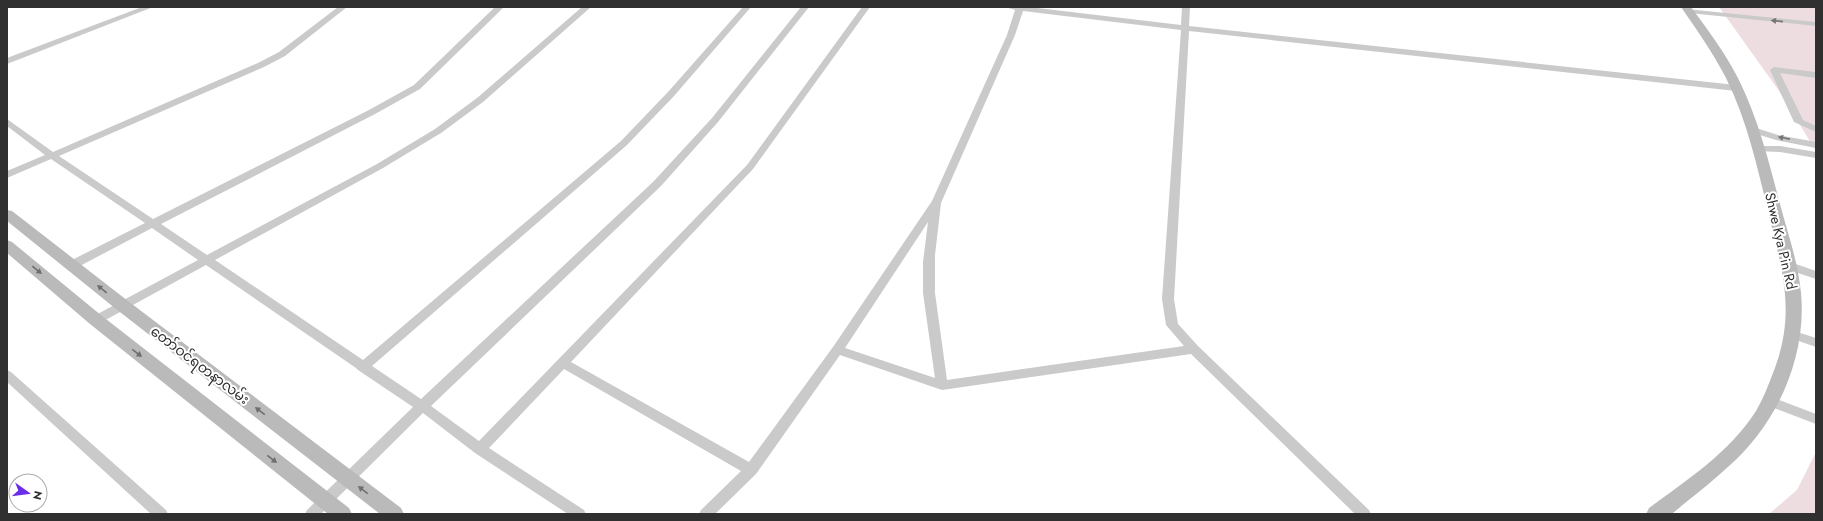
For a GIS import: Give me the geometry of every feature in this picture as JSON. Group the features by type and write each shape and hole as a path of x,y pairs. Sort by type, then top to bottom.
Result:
{"main road":[{"name":"Shwe Kya Pin Rd","path":"1656,514 1705,475 1738,446 1762,416 1788,355 1794,320 1794,294 1790,266 1753,130 1736,88 1688,9"},
{"name":"တော်ဝင်ရတနာလမ်း","path":"7,214 122,305 394,514"},
{"name":"တော်ဝင်ရတနာလမ်း","path":"7,245 96,320 342,514"}],"street":[{"path":"7,61 149,7"},
{"path":"7,175 261,65 282,54 343,7"},
{"path":"72,264 154,224 372,112 417,87 500,7"},
{"path":"96,320 380,166 438,131 480,100 587,7"},
{"path":"362,366 624,143 671,94 747,7"},
{"path":"312,514 422,406 657,184 715,120 805,7"},
{"path":"480,449 750,167 866,7"},
{"path":"706,514 751,470 837,350 937,201 1011,35 1016,7 1184,28 1736,88"},
{"path":"1186,7 1168,299 1172,325 1194,349 1364,514"},
{"path":"1688,9 1816,24"},
{"path":"1816,75 1774,70 1799,122 1816,129"},
{"path":"7,122 51,155 422,406 480,449 579,514"},
{"path":"1753,130 1776,137 1816,145"},
{"path":"1758,148 1780,149 1816,155"},
{"path":"937,201 929,263 931,315 942,385"},
{"path":"1790,266 1816,275"},
{"path":"1792,334 1816,343"},
{"path":"837,350 942,385 1194,349"},
{"path":"562,362 751,470"},
{"path":"7,375 161,514"},
{"path":"1769,401 1816,419"}],"shaded area":[{"path":"1719,7 1816,7 1816,151 1777,88"},
{"path":"1816,452 1816,514 1769,514 1797,490"}]}
